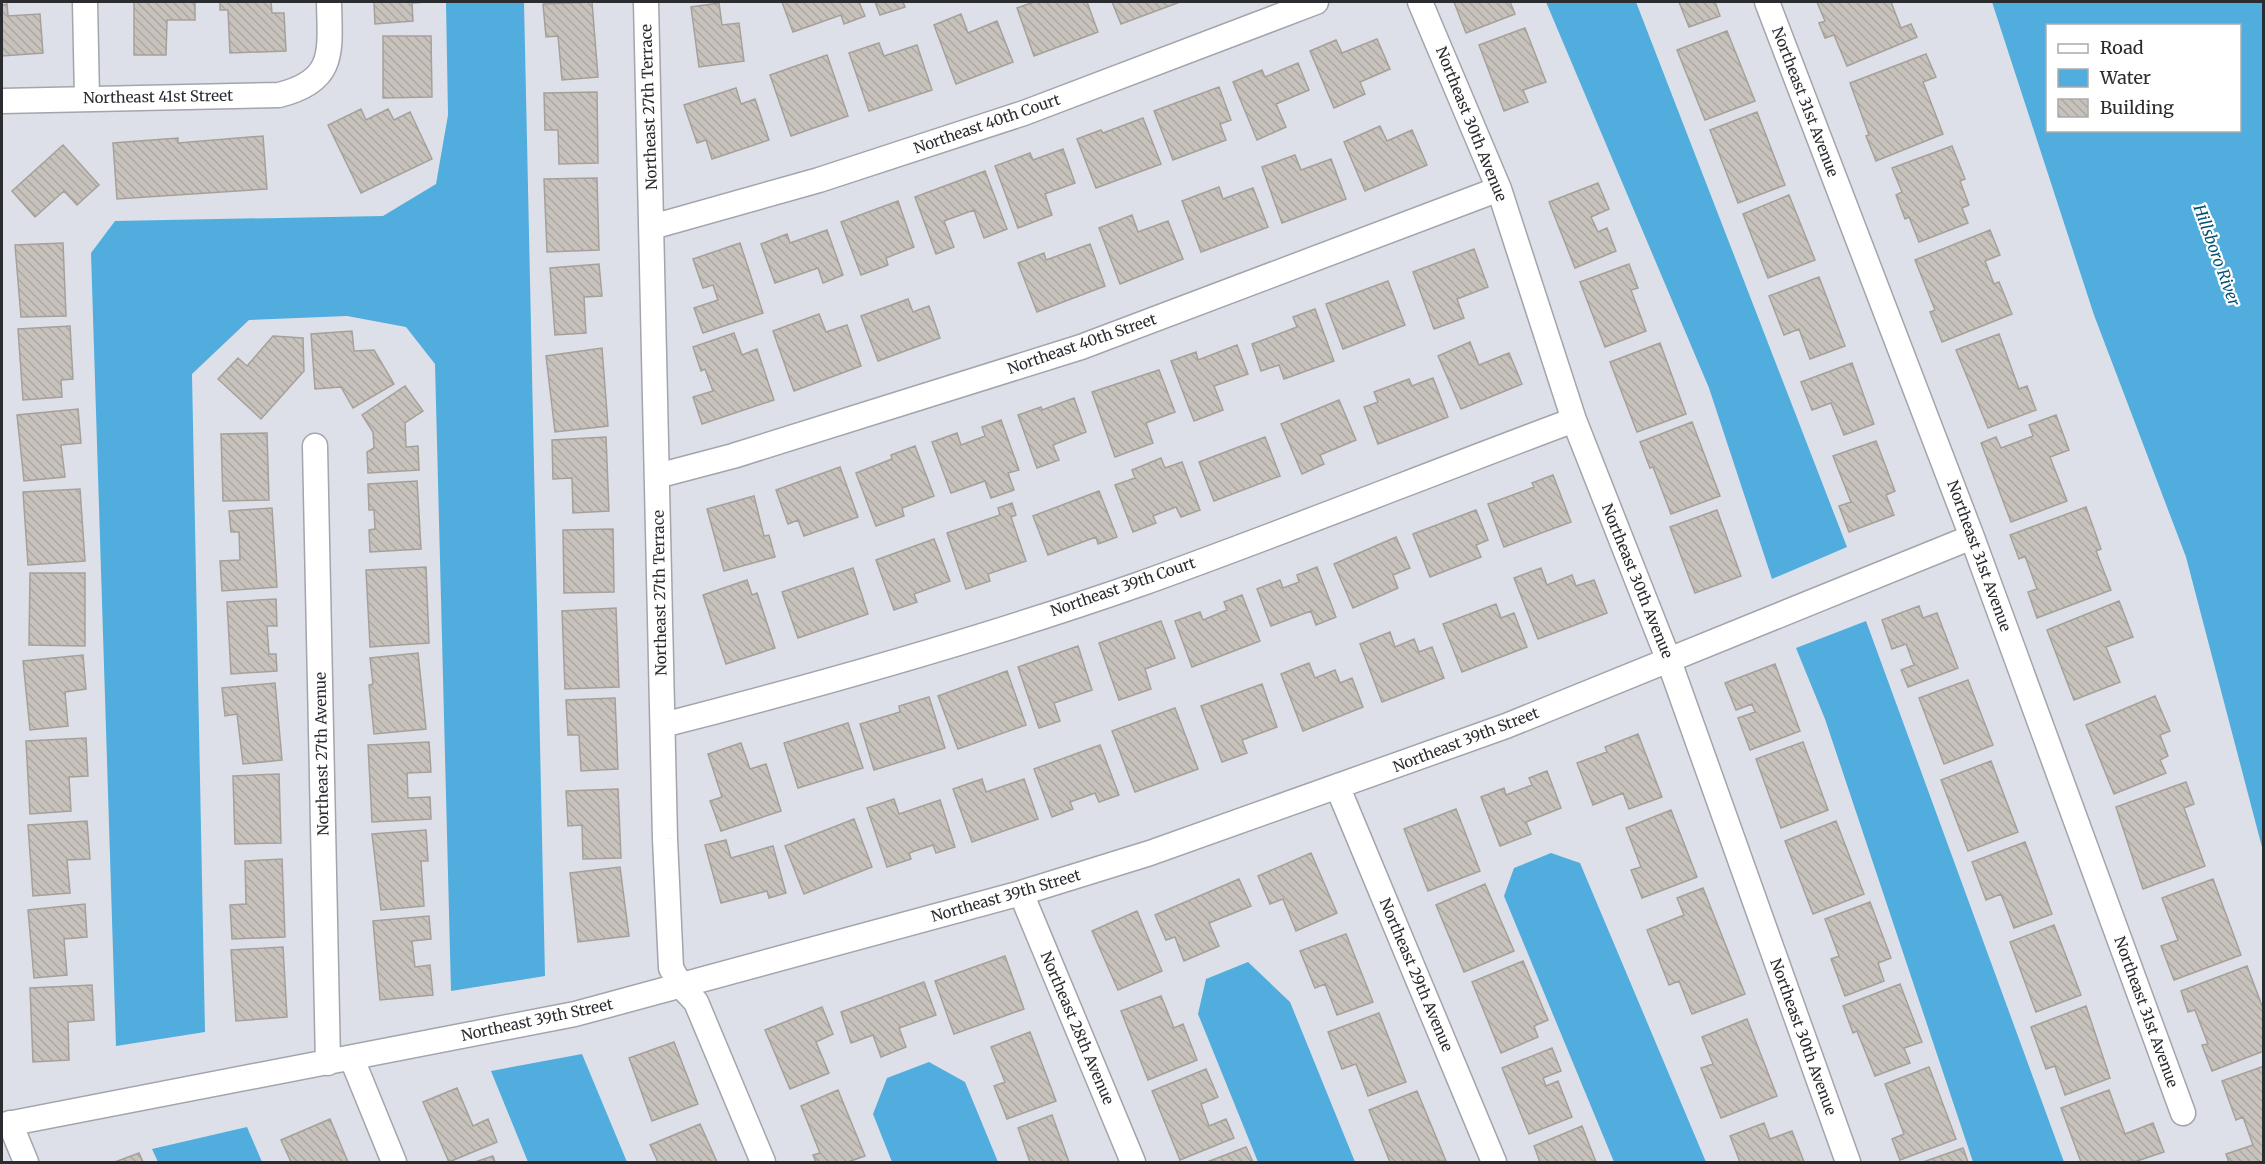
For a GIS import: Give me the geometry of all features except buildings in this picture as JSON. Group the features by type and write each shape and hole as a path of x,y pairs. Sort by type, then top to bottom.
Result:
{"street":[{"path":"85,2 87,99"},
{"name":"Northeast 41st Street","path":"2,101 279,94 298,90 313,82 325,66 330,44 329,2"},
{"name":"Northeast 27th Terrace","path":"646,2 671,968 681,986 696,1002 763,1162"},
{"name":"Northeast 40th Court","path":"652,227 819,180 1024,113 1316,2"},
{"name":"Northeast 30th Avenue","path":"1420,2 1499,189 1574,420 1669,661 1848,1162"},
{"name":"Northeast 31st Avenue","path":"1767,2 1972,537 2183,1113"},
{"name":"Northeast 40th Street","path":"657,476 733,456 1081,347 1499,189"},
{"name":"Northeast 39th Court","path":"663,725 793,692 947,647 1139,584 1574,420"},
{"name":"Northeast 27th Avenue","path":"315,446 340,1061 394,1162"},
{"name":"Northeast 39th Street","path":"6,1124 575,1014 1021,893 1150,853 1338,788 1669,661 1972,537"},
{"name":"Northeast 29th Avenue","path":"1338,788 1494,1162"},
{"name":"Northeast 28th Avenue","path":"1021,893 1132,1162"},
{"path":"6,1124 26,1162"}],"water":[{"path":"446,2 524,2 545,976 451,991 435,364 406,327 347,316 249,320 192,374 205,1032 116,1046 91,253 115,221 383,216 436,184 448,115"},
{"path":"1546,2 1636,2 1847,547 1772,579 1709,388"},
{"name":"Hillsboro River","path":"1992,2 2263,2 2263,851 2186,557 2094,315"},
{"path":"1866,621 2064,1162 1973,1162 1825,719 1796,648"},
{"path":"1551,853 1580,863 1706,1162 1614,1162 1504,896 1514,868"},
{"path":"1248,962 1290,1002 1355,1162 1258,1162 1198,1014 1206,979"},
{"path":"582,1054 627,1162 528,1162 491,1071"},
{"path":"929,1062 965,1082 998,1162 892,1162 873,1114 887,1078"},
{"path":"247,1127 262,1162 158,1162 152,1149"}]}
